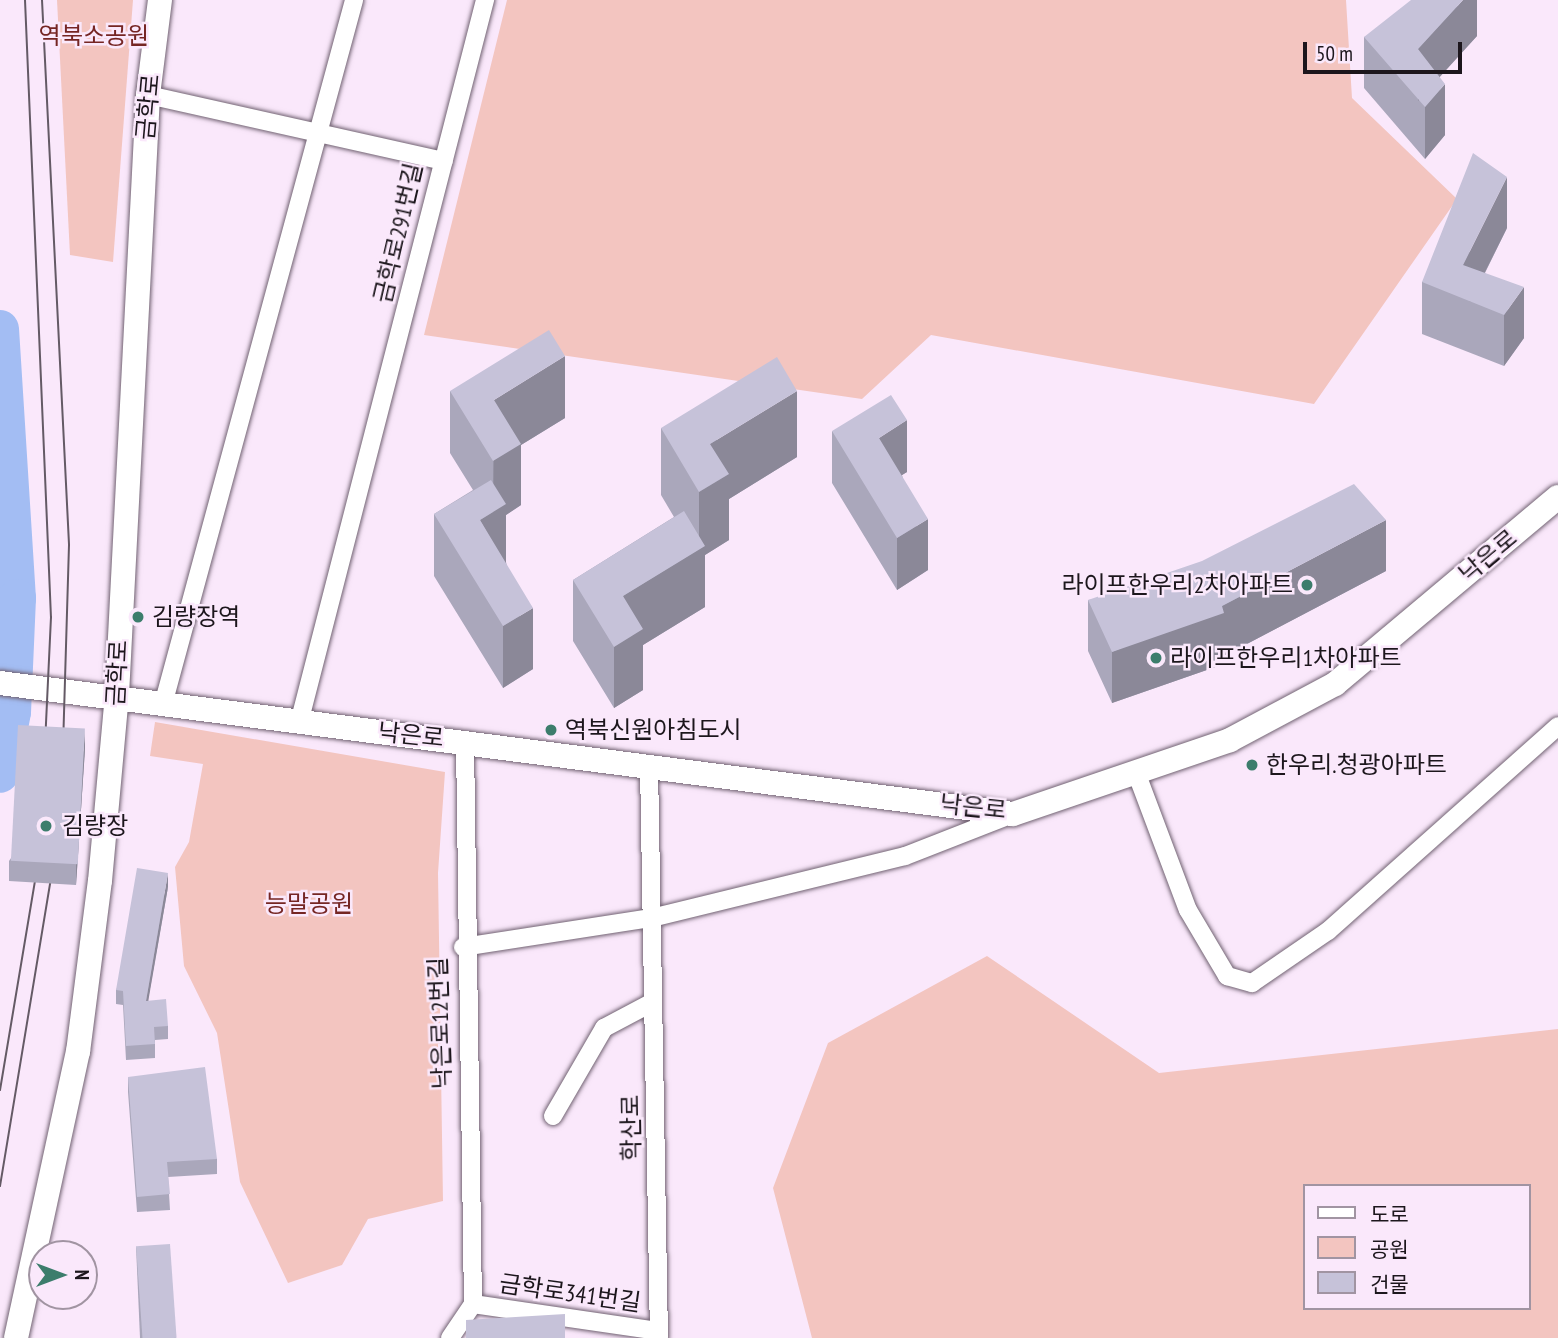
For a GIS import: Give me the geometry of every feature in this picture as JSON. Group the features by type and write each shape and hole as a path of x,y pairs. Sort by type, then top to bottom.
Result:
{"main road":[{"name":"금학로","path":"16,1338 78,1052 117,695 148,96 160,0"},
{"name":"낙은로","path":"0,683 164,701 299,723 464,741 1013,814 1230,740 1335,684 1558,497"}],"street":[{"path":"444,160 485,0"},
{"path":"164,701 352,8"},
{"name":"금학로291번길","path":"148,96 444,160 299,723"},
{"path":"1136,772 1194,920 1227,976 1252,983 1328,931 1558,726"},
{"name":"낙은로12번길","path":"464,741 463,947 473,1304"},
{"name":"학산로","path":"649,765 659,1335"},
{"path":"463,947 651,918 905,856 1013,814"},
{"path":"553,1116 604,1028 653,1002"},
{"name":"금학로341번길","path":"450,1338 473,1304 659,1335"}],"green space":[{"name":"역북소공원","path":"57,0 133,0 113,262 70,255"},
{"path":"507,0 1346,0 1352,98 1457,199 1314,404 931,335 862,399 424,335"},
{"name":"능말공원","path":"155,722 445,772 438,873 443,1201 368,1219 342,1265 288,1283 240,1182 217,1033 184,966 175,867 189,842 203,764 150,756"},
{"path":"987,956 1159,1073 1558,1029 1558,1338 812,1338 773,1188 828,1043"}],"building":[{"path":"1411,0 1463,0 1418,49 1445,84 1425,107 1364,37"},
{"path":"1473,153 1507,177 1463,265 1524,287 1504,315 1422,282"},
{"path":"549,330 565,356 494,400 521,444 493,461 450,391"},
{"path":"777,357 797,391 710,444 729,474 699,492 661,428"},
{"path":"891,395 907,420 879,438 928,519 897,538 832,431"},
{"path":"491,480 506,504 480,520 533,608 503,626 434,514"},
{"path":"1354,484 1386,520 1222,606 1224,613 1112,652 1088,600 1202,561"},
{"path":"684,511 705,546 623,596 643,629 614,647 573,580"},
{"path":"18,725 85,729 78,864 11,861"},
{"path":"137,868 168,873 146,1001 166,999 168,1026 154,1027 155,1044 126,1046 123,991 116,990"},
{"path":"205,1067 217,1159 167,1162 170,1194 137,1197 128,1077"},
{"path":"170,1244 177,1338 142,1338 136,1246"},
{"path":"565,1314 565,1338 466,1338 466,1320"}],"waterway":[{"path":"0,329 17,598 12,712 0,774"}],"tram line":[{"path":"25,0 51,617 45,745"},
{"path":"42,0 69,545 63,746"},
{"path":"0,1090 38,864"},
{"path":"0,1186 53,865"}],"place":[{"name":"라이프한우리2차아파트","path":"1307,585"},
{"name":"김량장역","path":"138,617"},
{"name":"라이프한우리1차아파트","path":"1156,658"},
{"name":"역북신원아침도시","path":"551,730"},
{"name":"한우리.청광아파트","path":"1252,765"},
{"name":"김량장","path":"46,826"}]}
